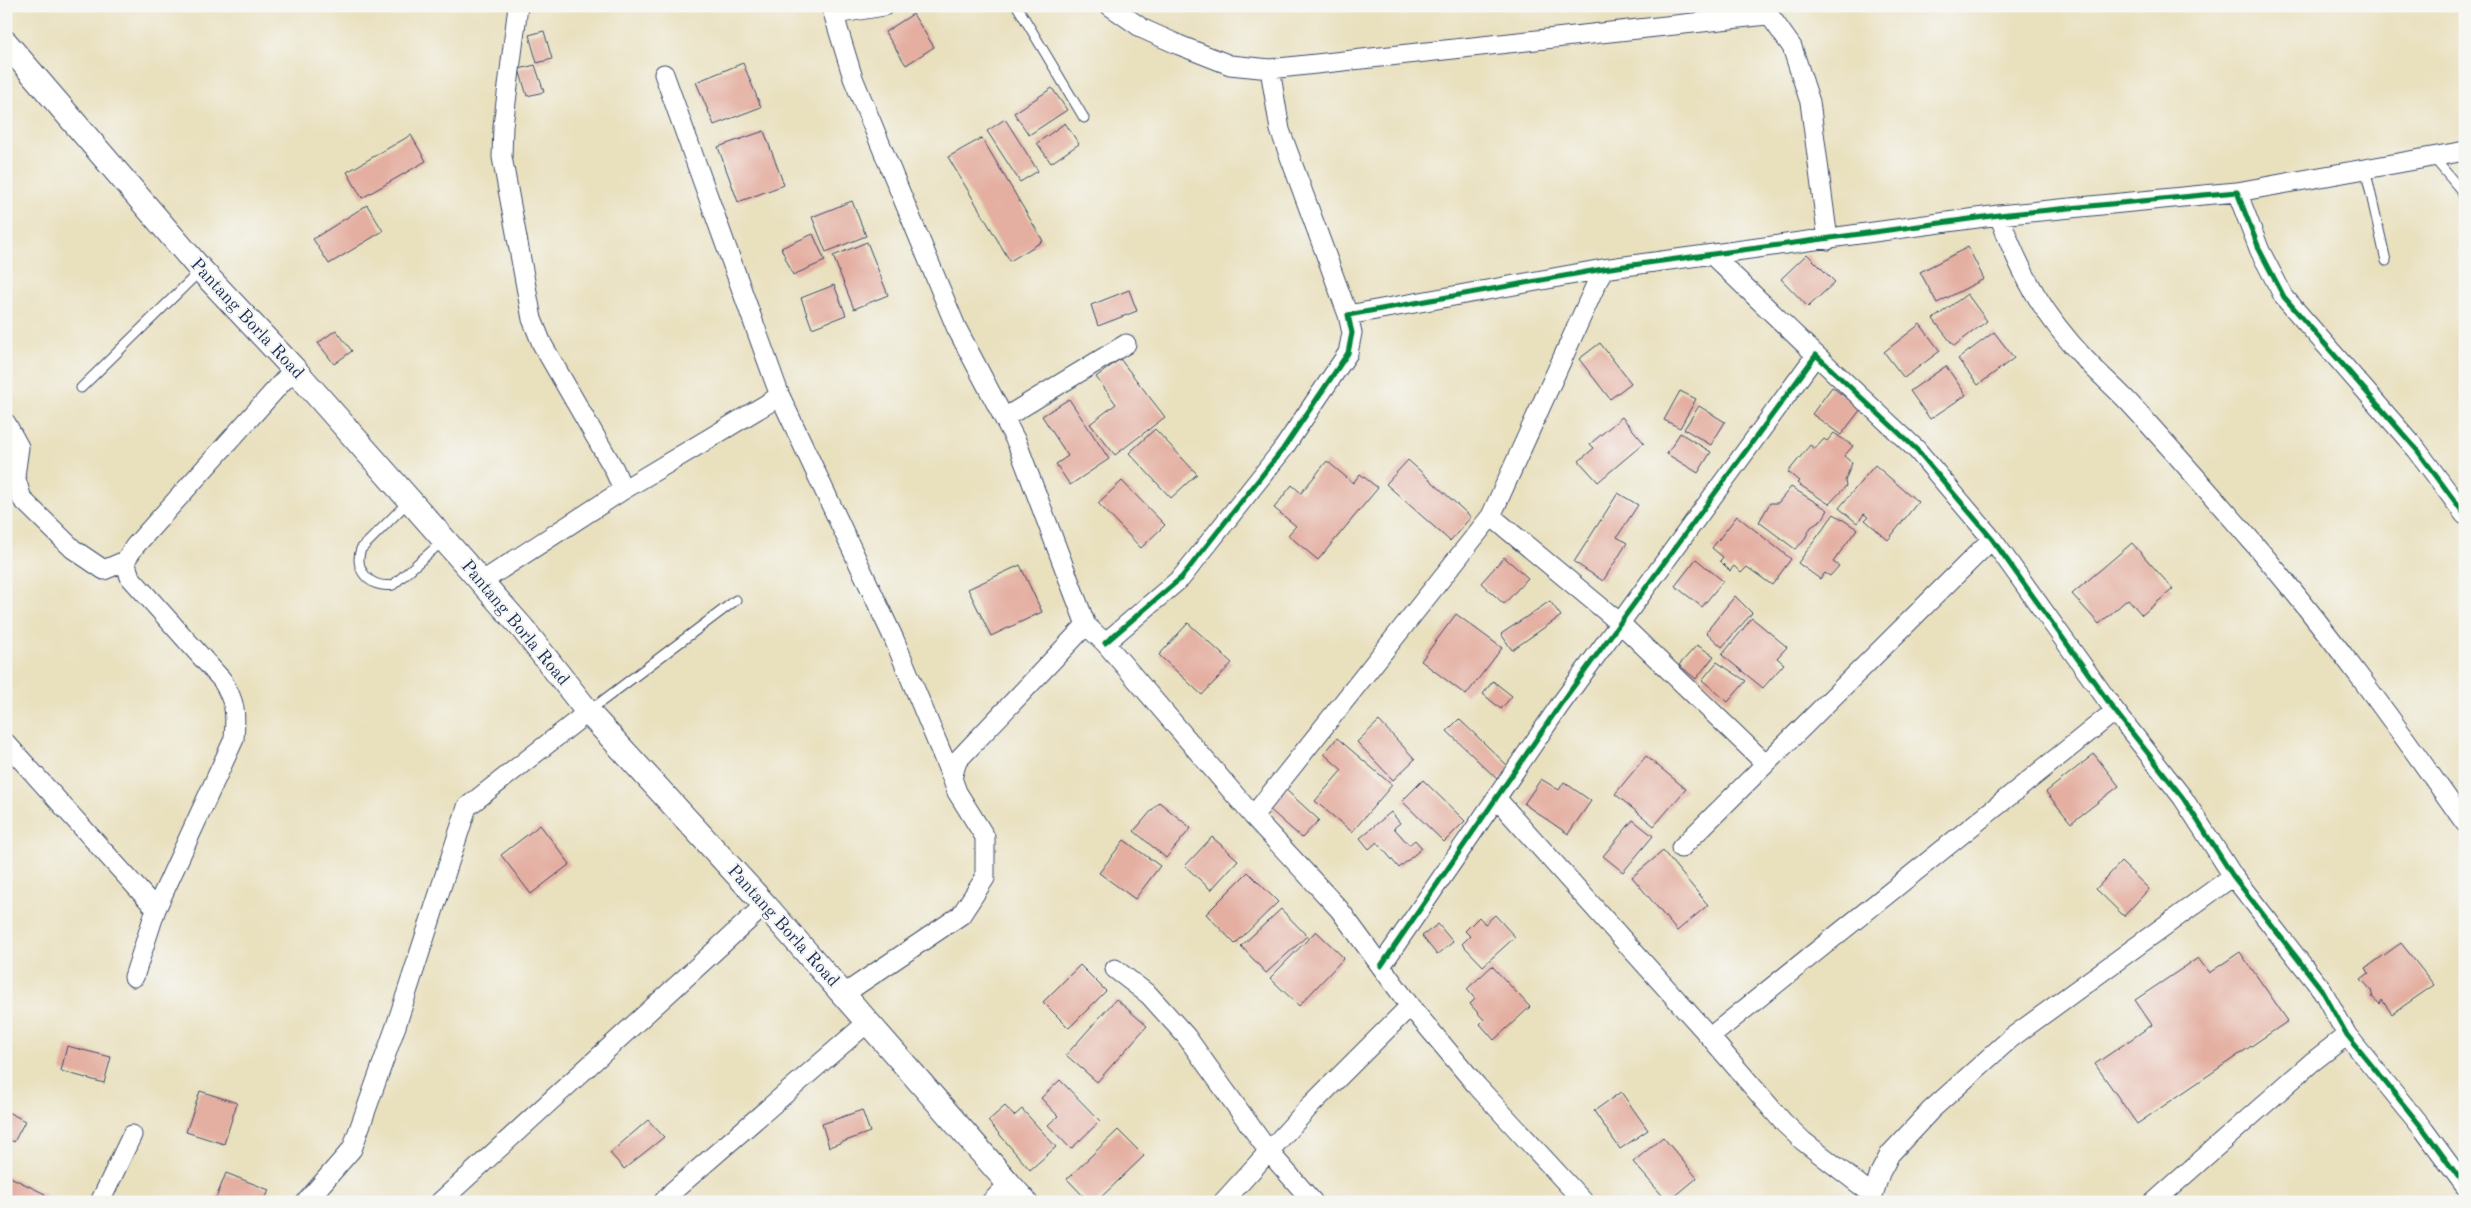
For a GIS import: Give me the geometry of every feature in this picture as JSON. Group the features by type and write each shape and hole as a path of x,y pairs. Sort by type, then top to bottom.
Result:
{"street":[{"path":"518,6 503,126 502,157 532,319 542,344 614,469 623,490"},
{"path":"884,6 833,10 853,78 956,327 1017,443 1086,624 1105,643 1252,816 1339,909 1410,1006 1477,1086 1584,1202"},
{"path":"1110,6 1143,29 1179,45 1230,65 1270,70 1765,10 1792,47 1810,102 1828,240"},
{"name":"Pantang Borla Road","path":"6,43 201,270 294,369 523,629 588,712 766,905 1017,1193"},
{"path":"1105,643 1143,613 1181,578 1283,449 1348,353 1352,333 1348,315 1280,130 1270,70"},
{"path":"664,74 780,396 894,639 952,778 956,792 985,837 985,878 961,915 844,994"},
{"path":"1348,315 1603,269 1712,256 2000,215 2236,192 2465,151"},
{"path":"2236,192 2260,250 2284,297 2417,450 2465,515"},
{"path":"2000,215 2011,249 2032,292 2053,322 2085,360 2134,407 2256,547 2355,669 2465,823"},
{"path":"1712,256 1917,450 1992,539 2115,711 2183,798 2233,876 2322,990 2347,1035 2424,1130 2465,1186"},
{"path":"1252,816 1491,516 1603,269"},
{"path":"1004,418 1126,344"},
{"path":"1381,966 1560,705 1816,355"},
{"path":"6,423 19,447 15,476 22,499 73,548 104,570 125,561 135,546 294,369"},
{"path":"481,582 623,490 780,396"},
{"path":"1491,516 1620,623 1765,764"},
{"path":"1682,848 1992,539"},
{"path":"125,561 130,577 222,680 233,698 236,720 234,740 156,909 134,977"},
{"path":"952,778 957,761 1086,624"},
{"path":"1710,1037 2115,711"},
{"path":"306,1202 352,1149 396,1026 467,807 588,712"},
{"path":"6,743 156,909"},
{"path":"1496,798 1710,1037 1791,1131 1873,1198 1880,1173 1890,1154 1931,1110 2011,1038 2233,876"},
{"path":"440,1202 766,905"},
{"path":"1115,969 1149,995 1186,1036 1269,1152 1314,1202"},
{"path":"1223,1202 1310,1106 1410,1006"},
{"path":"663,1202 868,1022"},
{"path":"2154,1202 2311,1063 2347,1035"},
{"path":"100,1202 132,1135"},
{"path":"991,1202 1017,1193"}],"lane":[{"path":"1017,6 1084,118"},
{"path":"2432,157 2460,188 2465,199"},
{"path":"2365,168 2386,261"},
{"path":"81,388 201,270"},
{"path":"410,500 361,549 357,559 359,568 375,584 384,587 394,585 444,540"},
{"path":"588,712 736,600"}],"building":[{"path":"913,14 934,47 906,65 885,32"},
{"path":"544,31 552,59 537,63 529,35"},
{"path":"743,63 761,107 714,125 696,82"},
{"path":"535,65 544,92 527,96 519,69"},
{"path":"1052,88 1067,110 1029,135 1014,113"},
{"path":"1005,119 1038,171 1020,182 987,131"},
{"path":"1065,123 1079,144 1051,163 1037,143"},
{"path":"764,131 784,185 738,202 718,147"},
{"path":"411,135 426,161 362,198 347,172"},
{"path":"982,138 1043,241 1010,261 948,157"},
{"path":"852,201 866,236 826,252 812,217"},
{"path":"367,205 383,231 329,264 313,239"},
{"path":"813,234 825,261 793,275 781,248"},
{"path":"867,242 888,295 854,309 833,256"},
{"path":"1968,247 1984,279 1937,303 1920,272"},
{"path":"1807,254 1835,282 1808,307 1781,279"},
{"path":"834,285 846,315 812,328 801,298"},
{"path":"1129,290 1137,311 1098,326 1091,305"},
{"path":"1967,294 1987,321 1954,346 1933,319"},
{"path":"1920,324 1940,351 1904,378 1884,352"},
{"path":"336,330 352,351 334,364 318,343"},
{"path":"1994,332 2014,358 1978,385 1958,359"},
{"path":"1600,343 1631,383 1610,399 1579,359"},
{"path":"1120,359 1165,417 1115,455 1090,424 1116,404 1096,377"},
{"path":"1946,366 1966,395 1930,419 1910,391"},
{"path":"1832,387 1861,409 1841,435 1812,414"},
{"path":"1680,391 1696,399 1680,428 1664,420"},
{"path":"1069,399 1109,459 1070,485 1056,464 1068,456 1042,416"},
{"path":"1699,406 1725,422 1711,445 1684,429"},
{"path":"1622,417 1644,443 1598,482 1579,461 1594,448 1590,444"},
{"path":"1155,429 1197,474 1171,498 1129,453"},
{"path":"1680,433 1711,452 1698,473 1667,454"},
{"path":"1834,433 1853,446 1844,456 1852,463 1845,481 1846,486 1829,504 1797,483 1799,481 1788,472 1810,445 1815,449 1824,439 1827,441"},
{"path":"1408,460 1471,517 1450,541 1386,484"},
{"path":"1327,461 1353,483 1360,474 1378,488 1318,560 1288,535 1296,526 1274,508 1292,485 1301,493"},
{"path":"1875,465 1918,502 1888,540 1865,520 1868,517 1864,514 1857,523 1839,508"},
{"path":"1122,481 1165,525 1141,548 1098,503"},
{"path":"1791,487 1828,510 1822,520 1811,527 1803,542 1795,549 1759,522 1770,503 1778,503"},
{"path":"1618,493 1638,505 1617,537 1627,543 1603,581 1574,562"},
{"path":"1834,514 1857,529 1833,562 1839,566 1830,576 1825,573 1820,579 1798,563"},
{"path":"1737,516 1791,559 1772,585 1747,567 1741,573 1734,566 1730,571 1720,561 1723,557 1712,548"},
{"path":"2132,543 2173,589 2142,615 2128,599 2099,624 2072,594"},
{"path":"1504,557 1528,578 1504,604 1481,583"},
{"path":"1696,559 1723,581 1702,607 1675,586"},
{"path":"1020,565 1042,612 991,636 968,589"},
{"path":"1735,596 1752,613 1722,647 1706,632"},
{"path":"1550,601 1561,616 1512,650 1501,634"},
{"path":"1456,614 1502,648 1466,695 1421,661"},
{"path":"1752,618 1787,647 1777,658 1784,664 1763,688 1722,655"},
{"path":"1188,623 1232,663 1202,695 1159,655"},
{"path":"1697,645 1714,656 1696,679 1679,665"},
{"path":"1717,662 1746,681 1728,702 1702,680"},
{"path":"1493,681 1512,696 1501,709 1483,694"},
{"path":"1459,719 1510,768 1498,780 1447,731"},
{"path":"1379,721 1415,759 1393,780 1357,742"},
{"path":"1337,738 1392,785 1352,832 1315,801 1342,770 1324,754"},
{"path":"2094,754 2119,786 2071,823 2046,792"},
{"path":"1646,756 1686,789 1654,826 1615,794"},
{"path":"1541,779 1559,790 1564,782 1591,801 1568,834 1524,804"},
{"path":"1423,780 1465,821 1444,842 1402,801"},
{"path":"1284,788 1319,820 1302,838 1267,807"},
{"path":"1159,802 1191,828 1166,858 1134,831"},
{"path":"1391,812 1400,823 1394,828 1409,845 1415,840 1422,848 1399,868 1377,842 1369,849 1360,838"},
{"path":"1633,820 1653,836 1623,872 1603,856"},
{"path":"540,825 570,864 531,894 501,855"},
{"path":"1212,837 1238,860 1211,890 1185,866"},
{"path":"1124,840 1160,866 1135,899 1099,873"},
{"path":"1663,851 1708,905 1677,931 1632,877"},
{"path":"2121,862 2149,889 2124,916 2096,889"},
{"path":"1248,872 1278,902 1235,944 1206,914"},
{"path":"1281,909 1307,936 1266,973 1241,946"},
{"path":"1495,915 1515,937 1483,966 1462,944 1470,936 1465,931 1479,917 1485,924"},
{"path":"1438,924 1453,942 1437,955 1422,936"},
{"path":"1316,931 1344,958 1299,1006 1270,978"},
{"path":"2401,943 2434,985 2392,1014 2382,1000 2380,1004 2373,998 2371,990 2361,979 2369,973 2366,968"},
{"path":"2240,952 2288,1021 2137,1124 2095,1064 2152,1025 2135,1000 2198,958 2209,973"},
{"path":"1080,965 1106,991 1069,1028 1043,1002"},
{"path":"1492,966 1530,1007 1494,1040 1480,1024 1484,1020 1470,1004 1475,999 1467,989"},
{"path":"1116,999 1147,1026 1097,1082 1066,1055"},
{"path":"67,1046 111,1057 104,1083 61,1071"},
{"path":"1060,1080 1100,1121 1071,1149 1048,1125 1058,1116 1041,1098"},
{"path":"200,1091 237,1103 224,1144 186,1132"},
{"path":"1621,1092 1648,1130 1620,1149 1594,1111"},
{"path":"1005,1106 1014,1116 1022,1109 1056,1147 1030,1170 988,1121"},
{"path":"862,1110 870,1132 829,1147 822,1124"},
{"path":"6,1111 25,1121 14,1142 6,1138"},
{"path":"648,1120 664,1137 624,1169 610,1153"},
{"path":"1118,1130 1144,1156 1096,1202 1089,1202 1067,1179"},
{"path":"1663,1137 1697,1178 1668,1202 1633,1162"},
{"path":"226,1173 269,1190 264,1202 225,1202 216,1198"},
{"path":"6,1175 45,1194 41,1202 6,1202"}],"cycle path":[{"path":"1105,643 1181,578 1283,449 1348,353 1352,333 1348,315 1603,269 1999,215 2203,195 2237,192 2260,251 2284,297 2417,450 2465,515"},
{"path":"1381,966 1560,705 1816,355 1917,450 1992,539 2115,711 2183,798 2233,876 2322,990 2347,1035 2424,1130 2465,1186"}]}
